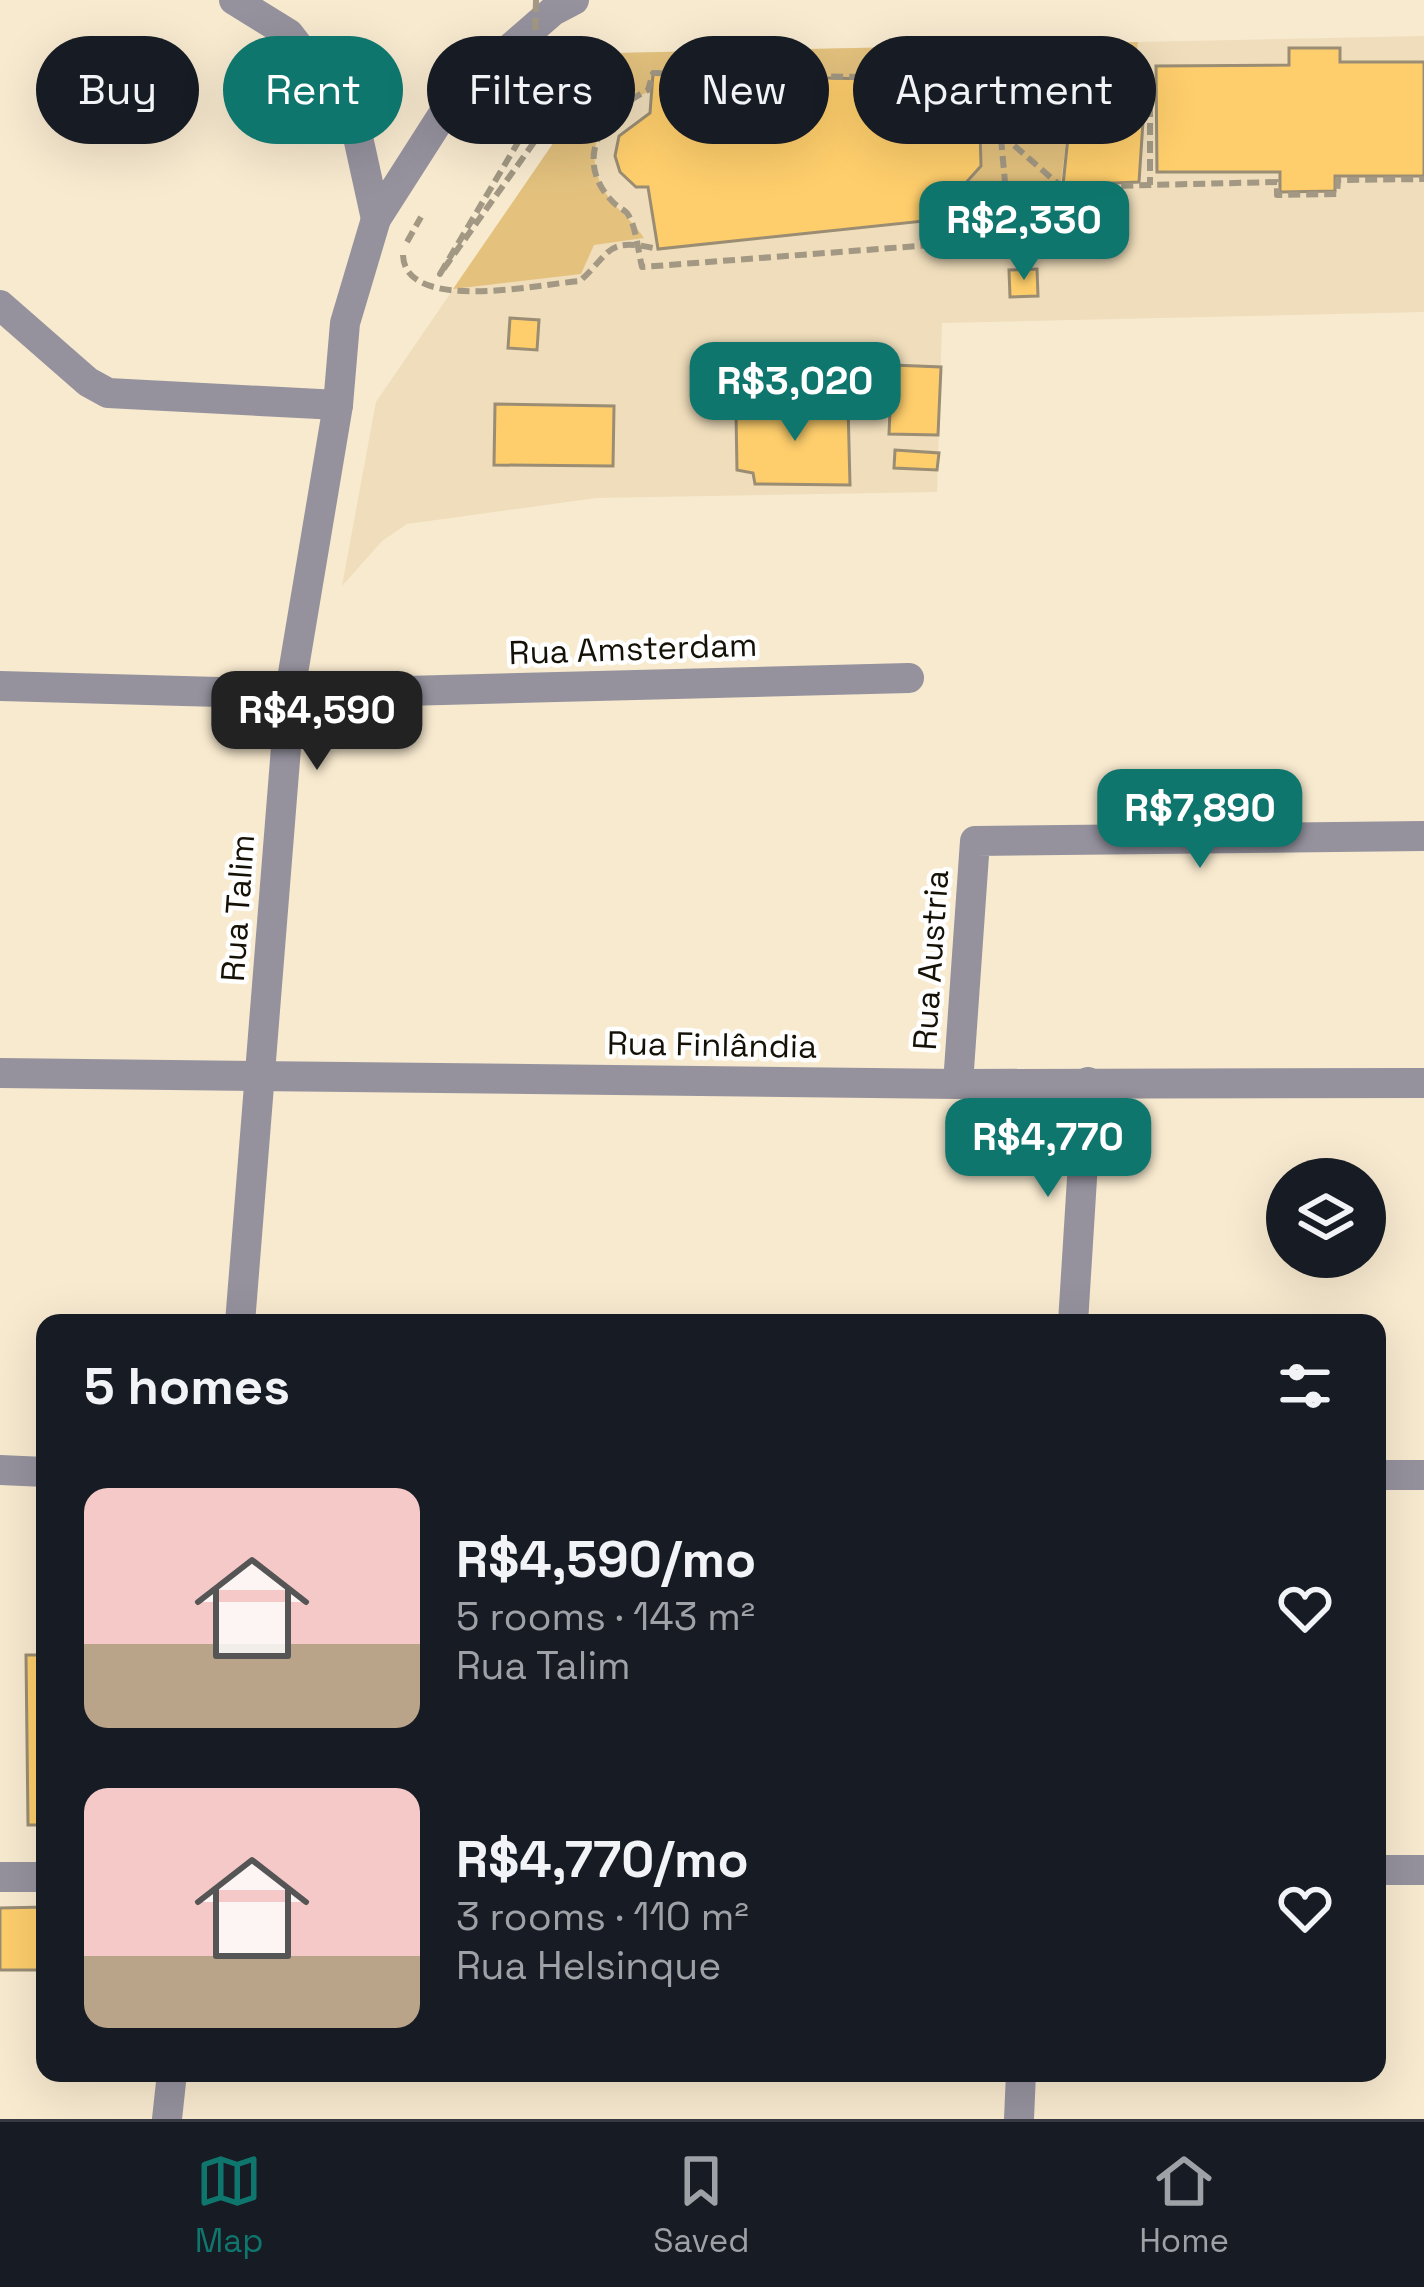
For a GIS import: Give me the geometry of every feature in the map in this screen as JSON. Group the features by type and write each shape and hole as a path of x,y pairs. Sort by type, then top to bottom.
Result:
{"street":[{"name":"Rua Talim","path":"234,0 289,34 354,118 376,219"},
{"name":"Rua Talim","path":"241,1314 290,694 338,405 345,323 376,219 454,97 554,4"},
{"path":"0,305 88,382 108,393 338,405"},
{"name":"Rua Amsterdam","path":"0,686 290,694 909,678"},
{"name":"Rua Austria","path":"958,1084 975,841 1424,836"},
{"name":"Rua Finlândia","path":"0,1073 958,1084 1424,1083"},
{"path":"1074,1314 1088,1082"},
{"path":"0,1470 36,1472"},
{"path":"1386,1475 1424,1475"},
{"path":"1386,1870 1424,1870"},
{"path":"0,1877 36,1877"},
{"path":"167,2119 171,2082"},
{"path":"1018,2119 1020,2082"}],"path":[{"path":"552,36 554,4"},
{"path":"548,36 554,4"},
{"path":"853,77 653,73 648,90 617,107 593,153 603,189 629,215 642,267 1010,239 1058,224 1064,189"},
{"path":"516,144 440,274 533,144"},
{"path":"1001,144 1010,239"},
{"path":"1012,144 1064,189 1277,182 1277,195 1337,194 1339,180 1424,179"},
{"path":"1150,144 1150,184"},
{"path":"426,208 402,262 410,276 438,291 580,280 601,254 636,244 658,249"}],"shaded area":[{"path":"1424,36 1424,312 942,323 937,492 596,498 407,524 382,541 342,586 376,402 553,144 635,144 635,53 659,52 659,144 829,144 829,49 853,48 853,144 1156,144 1156,42"},
{"path":"829,48 853,48 853,77 829,76"},
{"path":"659,52 659,73 654,73 651,91 635,98 635,53"},
{"path":"553,144 597,144 598,178 644,238 594,245 581,274 453,289"},
{"path":"981,144 1066,144 1056,221 953,218 955,195 975,174"}],"building":[{"path":"1289,48 1340,48 1340,62 1424,62 1424,176 1335,176 1335,191 1280,192 1280,172 1157,172 1156,66 1289,65"},
{"path":"653,74 659,74 659,144 829,144 829,78 853,79 853,144 980,144 981,166 955,195 953,218 658,249 648,187 636,187 620,172 615,156 617,144 635,144 635,124 650,113"},
{"path":"1067,144 1142,144 1139,182 1063,185"},
{"path":"1037,269 1038,296 1010,297 1009,270"},
{"path":"510,318 539,320 537,350 508,348"},
{"path":"892,365 941,367 938,435 889,434"},
{"path":"755,401 848,405 850,485 755,484 753,473 737,470 736,414 752,412"},
{"path":"495,404 614,406 613,466 494,465"},
{"path":"895,450 939,453 937,470 894,468"},
{"path":"26,1655 36,1655 36,1825 28,1825"},
{"path":"36,1907 36,1970 0,1970 0,1908"}]}
